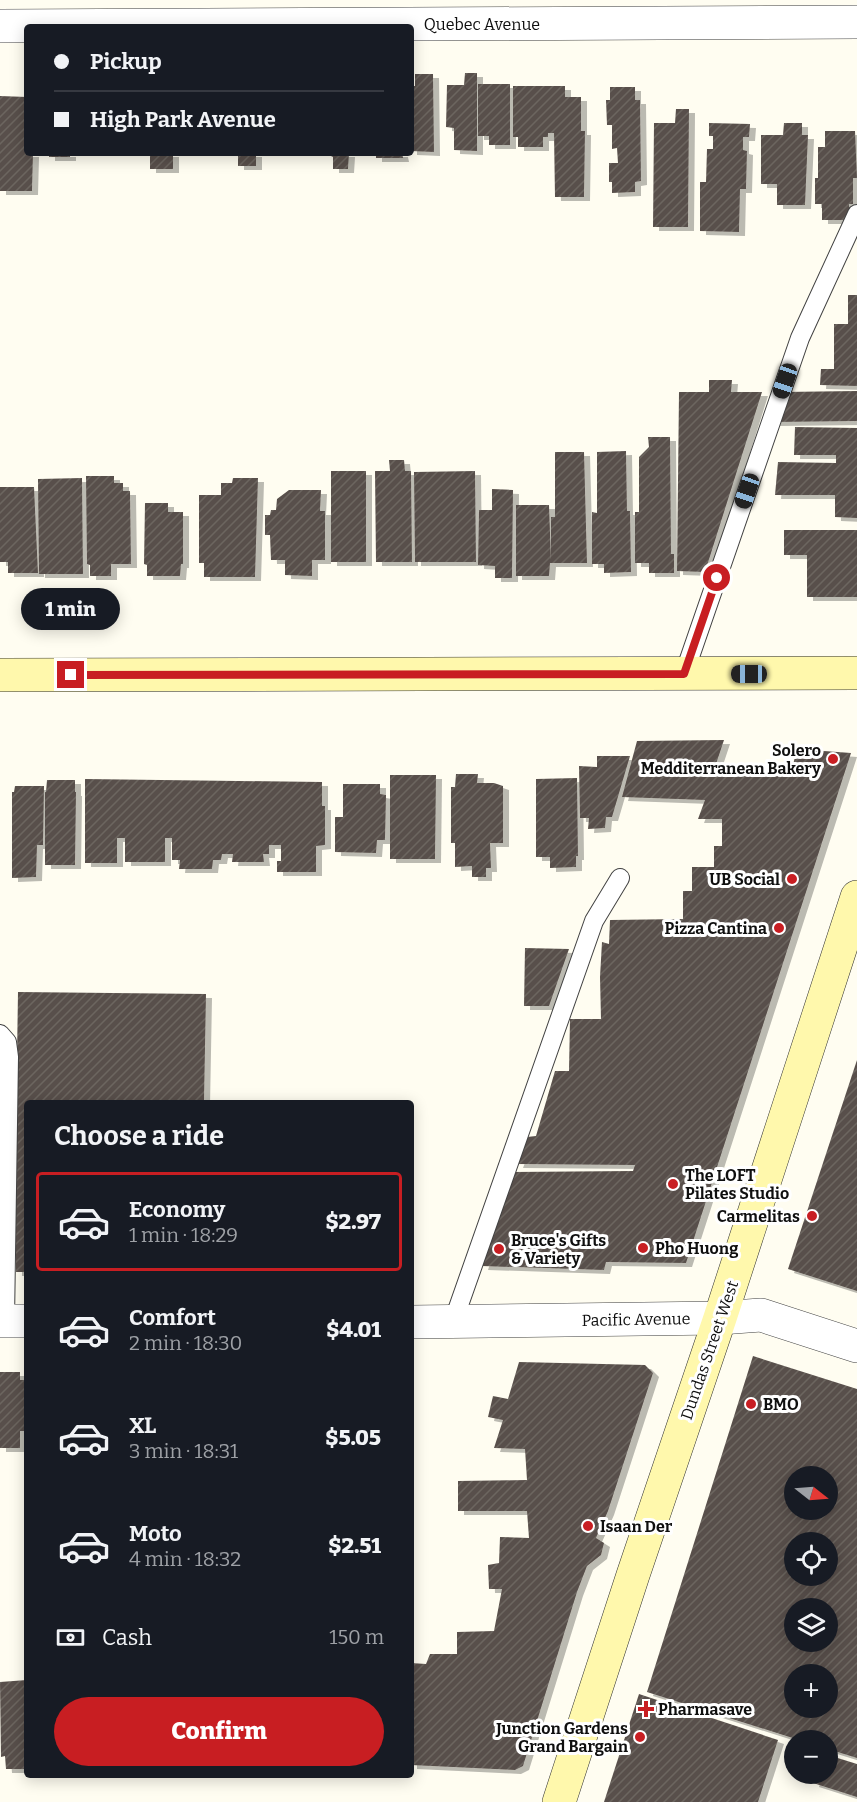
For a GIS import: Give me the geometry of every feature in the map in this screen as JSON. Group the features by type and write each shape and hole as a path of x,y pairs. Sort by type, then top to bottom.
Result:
{"main road":[{"path":"0,675 857,674"},
{"name":"Dundas Street West","path":"559,1802 857,897"}],"street":[{"name":"Quebec Avenue","path":"414,24 857,22"},
{"name":"Quebec Avenue","path":"0,26 24,26"},
{"name":"Pacific Avenue","path":"414,1322 720,1318 761,1315 857,1346"}],"lane":[{"path":"684,674 800,338 857,214"},
{"path":"453,1322 594,921 620,878"},
{"path":"0,1034 7,1042 9,1057 10,1321"}],"building":[{"path":"465,73 477,73 477,151 454,150 454,128 446,127 447,85 464,85"},
{"path":"415,74 433,74 434,152 414,151"},
{"path":"478,84 510,84 510,145 489,145 489,136 478,136"},
{"path":"513,86 565,86 565,97 581,97 581,131 585,131 584,197 555,197 554,133 548,133 548,137 543,137 543,147 518,147 518,137 513,137"},
{"path":"610,87 635,87 635,100 640,100 641,181 635,182 635,192 612,193 612,182 609,182 609,163 618,163 617,148 612,149 612,125 607,125 606,100 610,100"},
{"path":"0,96 24,97 24,156 33,156 32,191 0,191"},
{"path":"676,109 689,109 688,227 653,227 654,123 675,123"},
{"path":"709,123 750,124 749,137 743,137 743,150 747,151 746,189 740,189 739,232 700,231 700,182 706,182 707,149 713,149 713,136 709,136"},
{"path":"784,123 802,123 802,135 808,135 805,205 777,205 777,184 761,184 761,135 783,135"},
{"path":"825,131 855,131 857,178 853,178 853,204 849,204 849,220 822,220 822,204 815,204 818,147 825,147"},
{"path":"150,156 173,156 173,169 150,169"},
{"path":"238,156 256,156 256,166 238,166"},
{"path":"331,156 349,156 348,169 333,169 333,157"},
{"path":"376,156 403,156 403,158 376,158"},
{"path":"848,295 857,295 857,386 820,385 821,369 834,369 834,324 848,324"},
{"path":"709,380 732,380 731,392 762,392 705,572 677,571 679,392 709,392"},
{"path":"857,391 857,421 774,422 782,392"},
{"path":"795,427 857,428 857,518 835,517 835,495 775,495 778,462 836,463 836,455 794,455"},
{"path":"648,437 670,437 671,554 674,554 674,573 649,573 649,563 635,563 635,512 639,512 639,457 649,447"},
{"path":"626,451 631,572 604,573 604,564 592,564 592,512 597,513 597,452"},
{"path":"555,452 584,452 587,563 550,563 549,576 516,576 516,505 549,505 551,560 551,517 555,517"},
{"path":"389,460 404,460 405,471 411,471 412,562 376,562 375,471 390,471"},
{"path":"331,471 366,471 366,562 331,562"},
{"path":"475,471 476,562 415,562 414,472"},
{"path":"86,476 114,476 114,483 123,483 123,491 130,491 131,564 111,564 111,576 90,576 90,565 87,564"},
{"path":"82,478 83,574 39,574 38,479"},
{"path":"233,478 258,478 255,577 204,577 204,563 199,563 199,495 221,495 221,483 232,483"},
{"path":"0,487 34,487 38,573 8,573 8,562 0,562"},
{"path":"492,489 513,490 512,578 495,578 495,566 478,565 479,510 492,510"},
{"path":"289,490 321,490 320,511 325,511 325,560 312,560 312,576 285,575 285,560 271,560 270,535 265,535 265,515 270,515 271,510 276,510 277,499"},
{"path":"145,503 168,503 168,512 183,512 183,564 181,564 180,576 147,576 147,565 144,564"},
{"path":"784,530 857,530 857,597 807,597 807,555 784,555"},
{"path":"724,740 714,770 792,769 797,749 851,753 686,1263 606,1262 604,1270 482,1266 512,1172 633,1171 635,1165 517,1164 527,1137 536,1136 555,1071 569,1071 570,1019 601,1019 602,942 609,944 610,920 683,919 683,891 692,891 692,867 714,867 714,846 722,846 722,819 698,819 705,800 622,797 637,741"},
{"path":"597,756 630,756 612,817 606,817 605,828 588,829 589,818 580,818 579,766 597,767"},
{"path":"456,774 478,774 477,783 494,783 503,786 503,843 490,843 491,868 486,868 486,877 472,877 472,866 455,867 455,843 451,843 451,787 455,787"},
{"path":"390,775 436,775 435,859 390,859"},
{"path":"577,778 578,856 576,856 576,867 550,868 550,857 536,857 536,779"},
{"path":"85,779 322,782 322,806 325,806 325,845 316,846 316,872 277,872 277,861 281,861 281,845 269,845 269,854 263,854 264,862 232,862 233,854 222,854 221,860 213,860 212,869 179,869 180,860 172,860 172,838 165,838 165,862 125,862 125,838 117,838 117,863 85,863"},
{"path":"47,780 75,780 75,865 45,865"},
{"path":"343,784 380,784 380,794 386,795 385,840 377,840 376,853 335,852 335,817 343,817"},
{"path":"15,786 44,786 43,845 37,845 36,877 12,878 12,792"},
{"path":"525,948 569,949 549,1006 524,1006"},
{"path":"18,992 206,994 204,1100 24,1100 24,1272 16,1272 16,1250 14,1249"},
{"path":"857,1060 857,1291 788,1269"},
{"path":"753,1356 857,1389 857,1758 838,1752 838,1730 784,1730 784,1735 647,1692"},
{"path":"519,1362 645,1365 653,1373 608,1511 596,1538 604,1543 601,1555 587,1566 577,1592 523,1766 515,1770 414,1765 414,1663 426,1664 430,1654 457,1654 457,1632 494,1631 502,1589 489,1589 488,1565 499,1563 500,1537 529,1538 527,1511 458,1511 458,1481 527,1480 525,1449 494,1448 503,1420 488,1417 493,1396 508,1399"},
{"path":"0,1372 20,1372 20,1380 24,1380 24,1431 20,1431 20,1448 0,1448"},
{"path":"24,1680 24,1769 6,1769 5,1756 1,1757 0,1682"},
{"path":"639,1694 778,1740 758,1802 604,1802"},
{"path":"838,1758 857,1764 857,1797 816,1784 838,1784"}],"place":[{"name":"Solero Medditerranean Bakery","path":"833,759"},
{"name":"UB Social","path":"792,879"},
{"name":"Pizza Cantina","path":"779,928"},
{"name":"The LOFT Pilates Studio","path":"673,1184"},
{"name":"Carmelitas","path":"812,1216"},
{"name":"Pho Huong","path":"643,1248"},
{"name":"Bruce's Gifts & Variety","path":"499,1249"},
{"name":"BMO","path":"751,1404"},
{"name":"Isaan Der","path":"588,1526"},
{"name":"Pharmasave","path":"646,1709"},
{"name":"Junction Gardens Grand Bargain","path":"640,1737"}],"route":[{"path":"71,675 684,674 717,578"}]}
